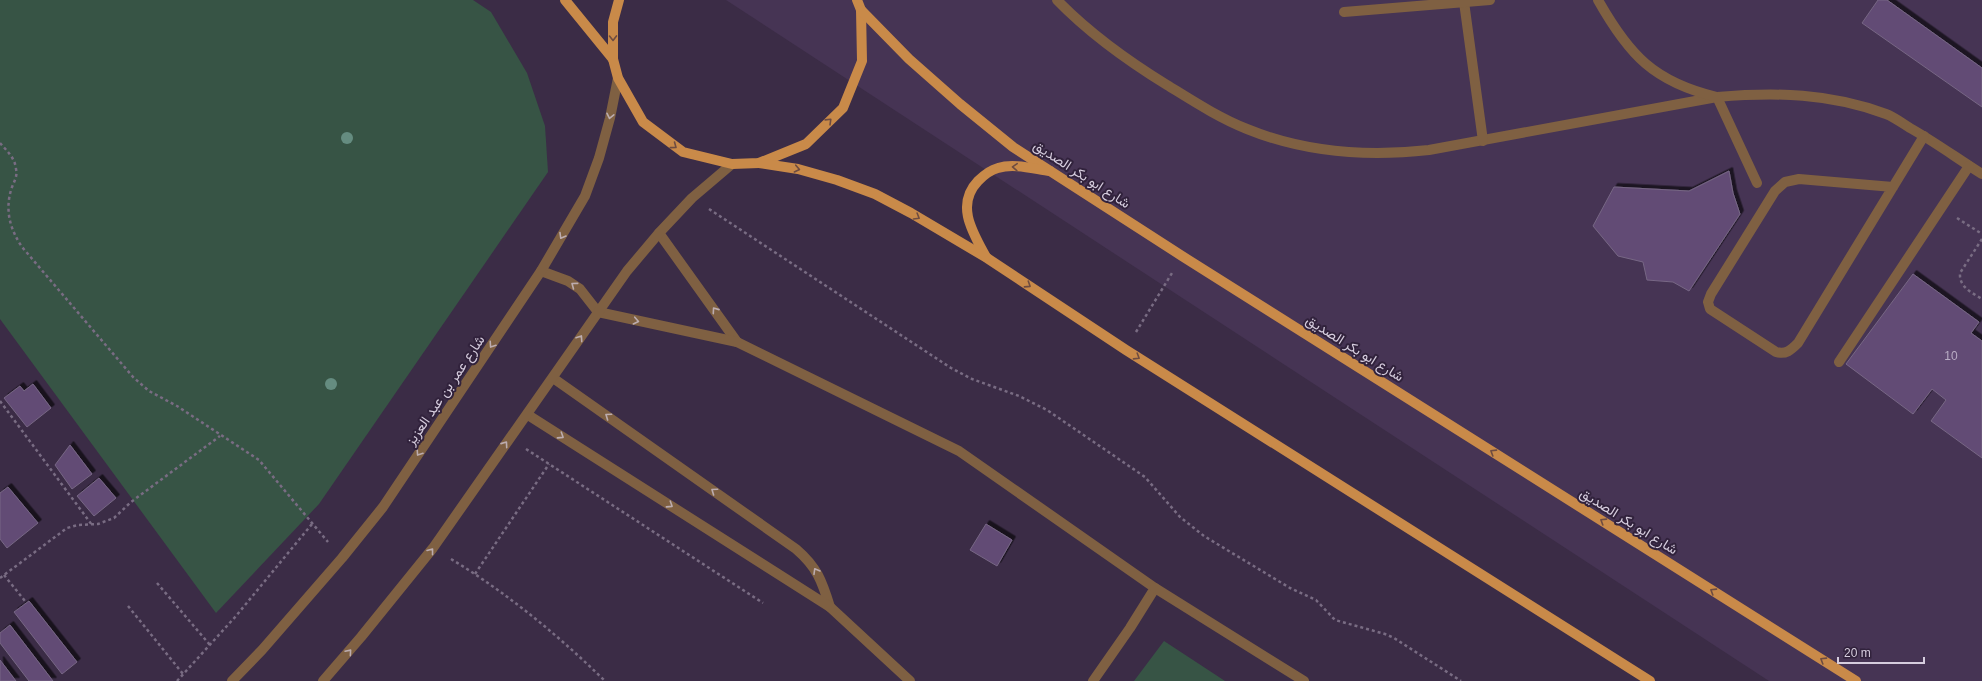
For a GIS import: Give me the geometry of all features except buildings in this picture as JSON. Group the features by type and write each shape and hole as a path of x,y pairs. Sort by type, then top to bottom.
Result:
{"main road":[{"path":"565,0 613,59"},
{"path":"619,0 613,22 613,59 618,78 642,122 683,152 732,164 759,163 798,169 837,180 875,194 911,213 986,258 1126,350 1650,681"},
{"path":"759,163 806,144 843,108 862,61 861,10 857,0"},
{"name":"شارع ابو بكر الصديق","path":"861,10 909,59 960,104 1013,147 1054,171 1182,256 1856,681"},
{"path":"986,258 972,232 967,217 967,201 973,187 984,175 998,168 1013,166 1054,171"}],"street":[{"path":"1057,0 1089,29 1149,74 1213,113 1246,129 1281,142 1318,149 1347,153 1392,154 1429,150 1718,97 1754,94 1800,94 1843,102 1887,115 1924,136 1982,174"},
{"path":"1344,12 1490,0"},
{"path":"1598,0 1619,36 1642,61 1670,80 1701,93 1718,97"},
{"path":"1464,2 1483,141"},
{"name":"شارع عمر بن عبد العزيز","path":"232,681 262,650 342,558 383,507 541,271 585,196 601,151 610,118 618,78"},
{"path":"1718,97 1757,183"},
{"path":"1892,187 1799,179 1785,182 1775,191 1711,294 1708,302 1710,309 1776,352 1781,353 1791,350 1798,343 1924,136"},
{"path":"323,681 361,637 433,548 509,438 528,415 627,271 659,232 692,198 732,164"},
{"path":"1839,362 1969,166"},
{"path":"659,232 737,342"},
{"path":"541,271 568,281 580,289 598,312 737,342 959,451 1155,588 1304,681"},
{"path":"553,378 796,549 809,560 816,570 823,583 830,607"},
{"path":"528,415 830,607 910,681"},
{"path":"1093,681 1130,628 1155,588"}],"path":[{"path":"0,143 15,162 17,171 8,204 9,219 13,234 22,246 133,378 149,391 177,406 220,436 259,460 342,558"},
{"path":"692,198 951,368 972,379 1019,396 1047,410 1145,477 1180,517 1204,536 1290,588 1316,600 1336,620 1394,638 1461,681"},
{"path":"1942,208 1982,234"},
{"path":"1982,239 1960,273 1960,279 1966,288 1982,299"},
{"path":"1126,350 1182,256"},
{"path":"0,401 92,525"},
{"path":"0,578 67,528 78,525 92,525 114,518 131,502 220,436"},
{"path":"509,438 763,603"},
{"path":"475,574 549,464"},
{"path":"177,681 210,645 312,524"},
{"path":"433,548 475,574 546,626 605,681"},
{"path":"4,575 25,601"},
{"path":"157,583 210,645"},
{"path":"128,606 183,674"}],"shaded area":[{"path":"726,0 1982,0 1982,681 1769,681"}],"green space":[{"path":"0,0 473,0 491,12 527,73 545,126 548,172 319,504 216,613 0,319"},
{"path":"1164,641 1225,681 1134,681"}]}
